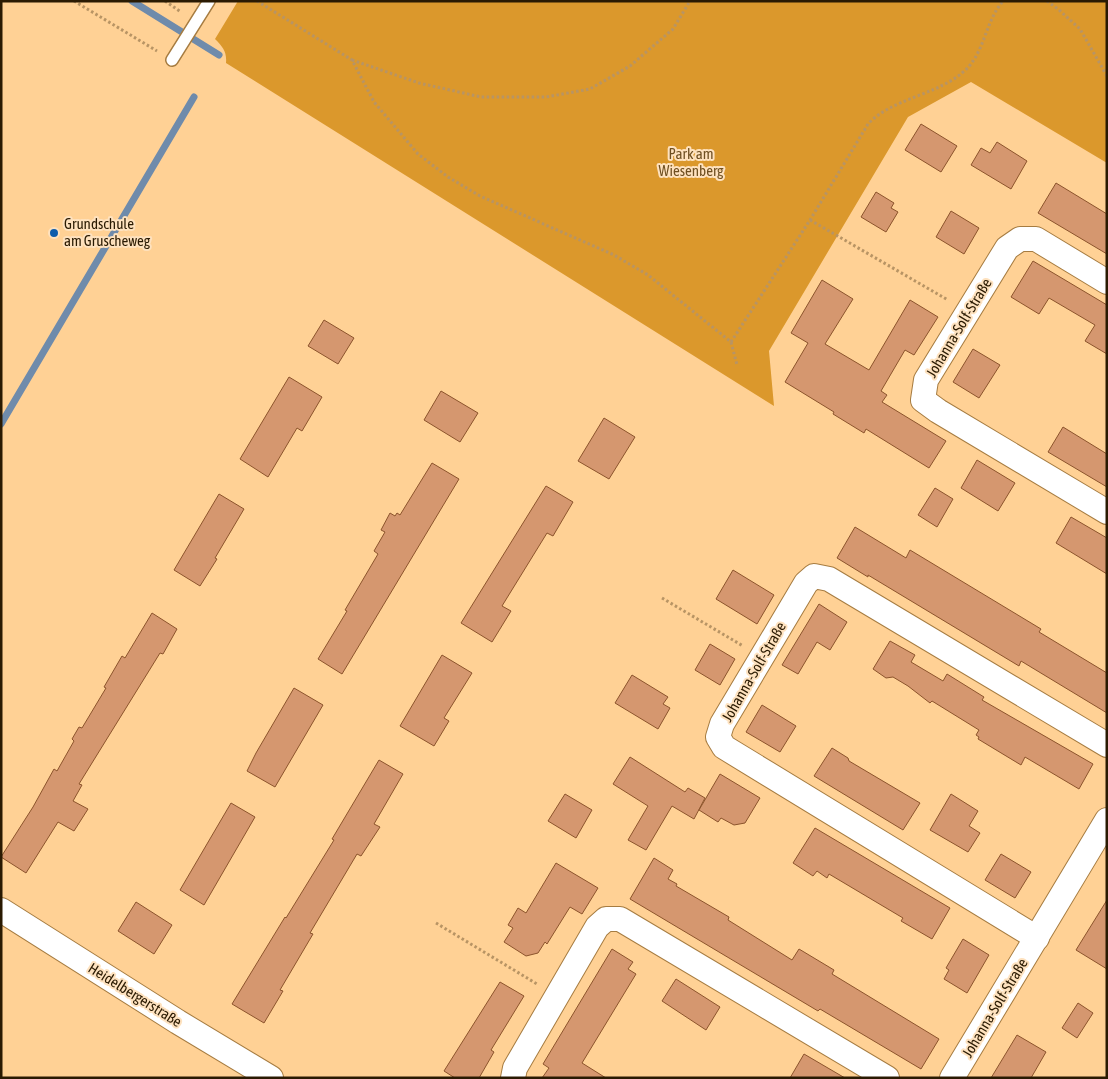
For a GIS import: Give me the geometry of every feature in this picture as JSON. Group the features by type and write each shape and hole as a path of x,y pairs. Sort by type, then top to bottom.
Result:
{"street":[{"name":"Johanna-Solf-Straße","path":"1107,282 1036,239 1020,239 1007,248 926,380 923,400 938,411 1107,512"},
{"name":"Johanna-Solf-Straße","path":"1037,938 724,747 718,737 722,724 806,584 814,576 828,579 1107,745"},
{"name":"Johanna-Solf-Straße","path":"952,1078 1107,820"},
{"name":"Heidelbergerstraße","path":"1,910 178,1022 271,1078"},
{"path":"513,1078 515,1068 596,927 606,919 620,919 888,1078"}],"lane":[{"path":"172,60 210,1"}],"path":[{"path":"74,1 172,60"},
{"path":"257,1 352,60 419,83 481,97 546,97 590,89 630,66 673,29 690,1"},
{"path":"731,342 810,220 868,124 875,116 890,108 962,74 978,55 995,10 1003,1"},
{"path":"1047,1 1080,29 1107,76"},
{"path":"352,60 374,102 418,154 448,177 480,196 622,260 648,275 731,342 737,365"},
{"path":"810,220 968,312"},
{"path":"662,598 762,657"},
{"path":"436,923 557,996"}],"green space":[{"name":"Park am Wiesenberg","path":"238,1 1107,1 1107,163 971,82 908,117 769,351 774,406 226,63 224,50 215,39"}],"building":[{"path":"921,124 957,146 941,172 905,150"},
{"path":"997,142 1027,161 1011,189 971,165 981,148 990,153"},
{"path":"1056,183 1107,214 1107,254 1038,213"},
{"path":"876,192 894,203 891,208 898,212 886,232 861,217"},
{"path":"951,211 979,228 964,254 936,237"},
{"path":"1033,261 1107,305 1107,354 1085,341 1095,325 1049,298 1039,314 1011,297"},
{"path":"822,280 853,299 825,344 869,370 910,300 938,317 914,355 905,350 881,391 887,395 882,402 946,441 929,468 866,429 864,433 785,382 808,343 791,333"},
{"path":"324,320 354,338 338,364 308,346"},
{"path":"973,349 1000,365 979,398 953,382"},
{"path":"289,377 322,397 302,431 297,428 268,477 240,459"},
{"path":"441,391 478,413 460,442 424,420"},
{"path":"604,418 635,437 609,479 578,461"},
{"path":"1063,427 1107,454 1107,487 1048,452"},
{"path":"977,460 1015,483 998,511 961,488"},
{"path":"432,463 459,479 342,674 318,659 378,554 374,551 385,532 381,530 390,513 395,516 397,513 400,515"},
{"path":"546,486 573,502 553,536 547,533 502,606 511,611 492,642 461,623"},
{"path":"935,488 953,499 937,527 918,515"},
{"path":"219,494 244,509 200,586 174,570"},
{"path":"1071,517 1107,538 1107,574 1056,543"},
{"path":"855,527 906,558 910,550 1041,629 1039,632 1107,673 1107,713 1021,661 1019,666 837,558"},
{"path":"733,570 774,595 757,624 716,599"},
{"path":"819,604 847,622 830,650 817,642 798,674 782,665"},
{"path":"152,613 177,629 163,654 160,653 79,784 82,785 73,801 88,809 74,831 58,822 26,873 1,857 33,807 54,769 57,771 74,741 72,739 79,727 82,728 106,688 104,687 122,656 125,658"},
{"path":"890,641 915,655 911,662 943,681 947,674 984,697 982,700 1093,764 1079,789 1025,757 1021,765 978,739 979,737 976,735 979,730 932,701 930,703 893,677 886,678 873,669"},
{"path":"710,644 735,659 720,685 695,670"},
{"path":"442,655 472,673 444,718 449,721 434,746 400,726"},
{"path":"632,675 668,697 663,704 670,708 658,729 615,703"},
{"path":"294,688 323,705 275,787 247,771"},
{"path":"762,705 796,726 780,752 746,732"},
{"path":"832,748 848,758 849,761 920,803 903,830 814,776"},
{"path":"630,757 685,792 688,788 705,798 694,819 672,806 646,850 628,840 648,806 613,784"},
{"path":"379,760 403,774 374,824 380,827 361,856 357,854 310,933 313,934 280,990 283,991 264,1023 232,1004 334,840 332,839"},
{"path":"720,774 760,798 745,823 734,825 721,818 718,822 699,810"},
{"path":"565,794 592,810 576,838 548,821"},
{"path":"951,794 978,811 969,826 980,833 968,852 930,830"},
{"path":"231,803 255,817 204,905 180,890"},
{"path":"815,828 950,908 932,939 901,921 903,918 829,874 827,878 817,871 813,876 793,863"},
{"path":"1001,854 1031,872 1015,898 985,880"},
{"path":"654,858 673,870 668,879 677,884 676,886 729,917 728,920 792,960 799,949 834,970 832,974 939,1039 921,1069 820,1009 818,1011 630,899"},
{"path":"556,863 598,888 582,914 570,907 547,944 545,942 538,953 526,956 504,942 513,928 508,925 518,908 526,913"},
{"path":"1107,900 1107,969 1076,950"},
{"path":"136,902 172,925 154,954 118,931"},
{"path":"963,939 989,955 967,993 944,979 949,970 946,968"},
{"path":"612,949 633,962 628,969 636,974 582,1063 606,1078 542,1078 549,1068 543,1064"},
{"path":"676,979 720,1007 706,1030 662,1001"},
{"path":"500,982 524,996 491,1050 494,1052 479,1078 455,1078 444,1071"},
{"path":"1078,1003 1093,1013 1077,1038 1062,1028"},
{"path":"1017,1035 1046,1052 1031,1078 991,1078"},
{"path":"804,1054 845,1078 790,1078"}],"waterway":[{"path":"132,1 219,55"},
{"path":"1,424 194,97"}],"place":[{"name":"Grundschule am Gruscheweg","path":"54,233"}]}
